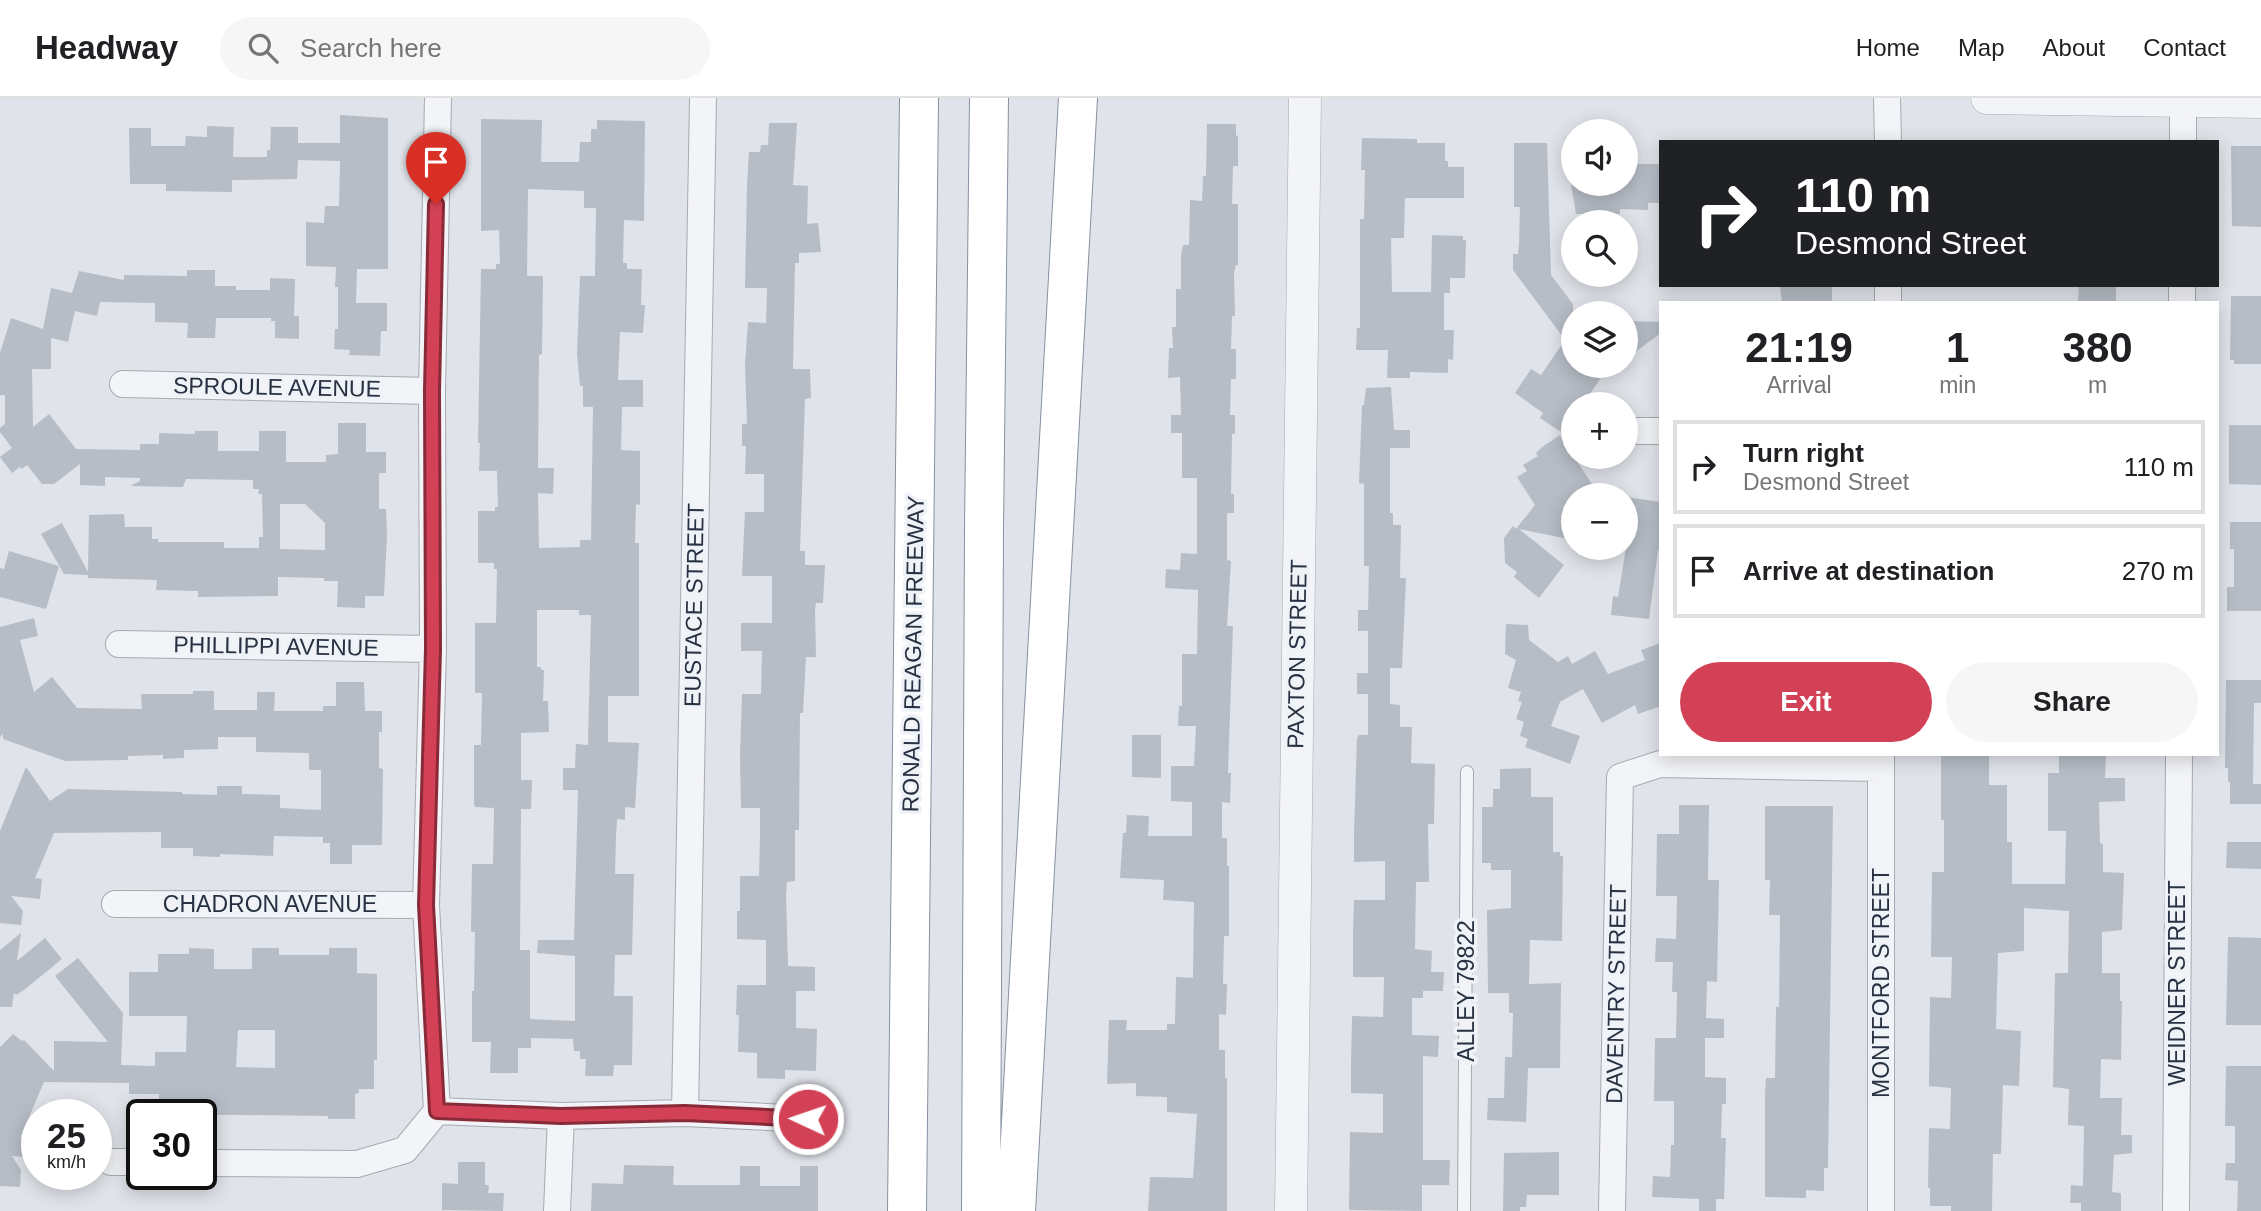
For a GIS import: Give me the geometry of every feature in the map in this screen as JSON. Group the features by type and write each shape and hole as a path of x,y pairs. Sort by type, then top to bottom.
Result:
{"highway":[{"name":"RONALD REAGAN FREEWAY","path":"907,1211 919,98"},
{"path":"981,1211 989,98"},
{"path":"1016,1211 1078,98"}],"street":[{"path":"217,1163 357,1164 405,1150 437,1111 426,905 433,649 432,391 438,98"},
{"name":"EUSTACE STREET","path":"685,1113 703,98"},
{"name":"PAXTON STREET","path":"1292,1211 1305,98"},
{"path":"1888,98 1888,140"},
{"path":"1987,98 2261,102"},
{"path":"2183,100 2183,140"},
{"name":"SPROULE AVENUE","path":"123,384 432,391"},
{"name":"PHILLIPPI AVENUE","path":"118,644 433,649"},
{"name":"WEIDNER STREET","path":"2176,1211 2179,756"},
{"name":"DAVENTRY STREET","path":"1612,1211 1620,777 1660,764 1881,761"},
{"name":"MONTFORD STREET","path":"1881,761 1881,1211"},
{"name":"CHADRON AVENUE","path":"115,904 426,905"},
{"path":"437,1111 561,1116 685,1113 808,1119"},
{"path":"557,1211 561,1116"}],"lane":[{"name":"ALLEY 79822","path":"1464,1211 1467,772"}],"building":[{"path":"340,115 388,118 388,269 357,269 356,303 387,303 387,331 381,331 380,356 349,355 350,350 334,349 335,329 338,329 336,267 306,266 306,222 324,223 325,206 339,206 340,161 298,160 297,179 232,180 232,192 166,191 166,184 130,184 129,128 151,128 151,146 185,146 186,136 207,137 207,126 234,127 233,157 267,157 271,127 298,127 298,143 340,143"},
{"path":"481,119 542,120 541,162 579,162 580,142 591,142 591,129 597,129 597,120 645,121 644,221 624,220 623,263 627,263 627,269 642,269 641,305 645,305 643,333 620,332 618,380 643,380 643,407 622,407 621,450 640,451 640,505 636,504 635,543 639,543 639,696 608,696 608,742 639,743 635,808 625,807 625,820 617,819 615,874 634,874 632,955 615,955 614,996 633,996 632,1065 614,1065 613,1076 585,1076 586,1059 580,1059 580,1051 574,1051 573,1039 531,1038 531,1048 518,1048 518,1073 490,1073 491,1042 472,1042 475,932 471,932 472,864 493,864 494,808 475,807 474,804 474,745 481,745 482,693 475,693 475,623 496,623 497,569 494,569 494,563 478,563 478,511 495,511 495,507 498,507 497,471 479,471 478,443 481,269 496,269 496,264 500,264 499,230 481,231","holes":["528,189 584,191 584,208 596,208 595,276 580,276 577,354 580,386 583,386 583,407 593,407 591,540 580,540 580,547 539,548 538,493 553,494 554,468 538,468 543,276 527,276","537,610 579,610 579,615 591,615 588,745 576,744 575,768 563,768 563,790 578,790 574,940 538,940 537,953 575,956 575,1021 530,1019 530,950 520,950 521,809 531,809 532,780 521,780 521,733 549,732 548,701 543,701 544,670 537,667"]},
{"path":"769,123 797,123 793,185 808,186 807,224 818,223 821,252 799,253 799,263 795,263 793,369 810,369 811,398 805,399 800,551 805,551 805,565 825,565 823,603 816,603 815,610 816,657 806,657 803,713 800,713 799,830 795,830 795,881 787,882 786,895 788,966 815,967 815,991 796,991 796,1028 817,1029 816,1071 785,1070 785,1079 757,1078 757,1053 738,1052 739,1015 736,1015 737,985 766,985 766,940 737,939 737,911 740,911 740,876 759,876 760,838 760,808 741,808 740,757 742,694 761,694 762,651 741,651 741,623 772,623 772,576 742,576 745,512 764,512 764,474 745,474 746,446 742,446 742,424 747,424 745,365 748,322 766,323 767,288 745,288 747,185 749,152 760,152 761,145 768,145"},
{"path":"1207,124 1236,124 1236,136 1238,135 1238,166 1233,166 1232,204 1238,204 1238,265 1234,273 1235,316 1232,316 1231,349 1236,349 1236,379 1231,379 1230,415 1235,415 1231,494 1234,494 1234,513 1227,513 1227,560 1231,561 1227,626 1233,626 1228,773 1231,773 1230,803 1222,802 1222,838 1227,838 1229,866 1229,936 1224,936 1223,984 1227,984 1226,1015 1219,1014 1219,1050 1225,1050 1227,1078 1227,1211 1148,1211 1150,1177 1193,1178 1197,1114 1167,1112 1167,1097 1136,1096 1136,1083 1107,1084 1109,1020 1127,1020 1126,1030 1167,1030 1167,1024 1175,1024 1176,977 1193,978 1194,902 1163,900 1164,880 1120,878 1127,815 1149,816 1148,836 1192,836 1192,802 1171,801 1171,766 1194,766 1196,726 1178,726 1179,706 1182,706 1182,654 1197,654 1198,590 1165,588 1166,569 1180,570 1181,553 1197,554 1197,478 1182,478 1182,433 1171,433 1171,415 1181,415 1180,377 1168,378 1169,348 1173,348 1172,327 1176,327 1176,289 1181,289 1181,255 1183,245 1189,245 1190,200 1202,201 1203,176 1206,176"},
{"path":"1362,138 1417,139 1417,143 1445,143 1445,161 1448,161 1448,167 1464,167 1464,198 1405,198 1404,238 1391,238 1392,292 1431,292 1432,235 1463,236 1463,240 1466,240 1465,278 1450,278 1450,293 1444,293 1444,330 1454,330 1453,360 1448,359 1448,373 1410,372 1410,378 1387,378 1388,350 1356,350 1357,328 1360,328 1360,219 1364,219 1365,170 1361,170"},
{"path":"1514,143 1547,143 1551,275 1571,301 1561,301 1561,335 1513,270 1513,254 1518,254 1520,207 1514,207"},
{"path":"2231,146 2261,146 2261,227 2232,226"},
{"path":"1638,164 1659,164 1659,203 1648,203 1648,210 1575,210 1573,196 1638,196"},
{"path":"187,270 215,270 215,286 236,286 236,290 270,290 270,278 295,279 294,316 299,316 299,339 275,338 275,321 271,321 271,318 216,318 215,338 187,338 188,323 155,322 155,303 100,302 97,316 75,311 68,342 51,338 51,369 32,369 33,427 49,414 76,449 140,450 140,444 159,444 159,433 195,434 195,431 218,431 218,451 259,451 259,431 286,431 286,462 326,462 326,455 338,454 338,423 366,423 366,452 386,452 386,473 379,473 379,509 386,509 387,536 384,596 365,596 365,608 337,607 338,581 324,581 324,578 278,577 278,596 198,597 198,591 156,590 157,580 88,578 88,575 64,574 41,534 62,523 88,572 89,515 124,514 125,527 152,527 152,539 158,539 158,542 224,542 224,548 259,548 259,537 263,537 262,494 258,494 259,489 253,489 253,480 186,479 183,487 130,486 140,481 140,478 105,477 105,486 80,485 80,464 54,484 42,484 27,465 12,473 0,457 12,448 0,432 0,428 5,424 5,395 0,395 0,353 11,318 43,329 51,288 72,293 79,271 124,280 124,275 187,276","holes":["280,504 305,504 325,523 325,550 280,549"]},
{"path":"1780,287 1832,287 1832,301 1782,301"},
{"path":"2079,287 2116,287 2116,301 2078,301"},
{"path":"2231,296 2261,296 2261,364 2234,364 2234,360 2230,360"},
{"path":"1638,321 1659,322 1659,334 1638,350"},
{"path":"1561,346 1561,378 1601,378 1591,392 1561,392 1561,432 1540,418 1543,413 1515,393 1531,369 1541,375"},
{"path":"1391,387 1394,430 1410,430 1410,448 1390,448 1390,513 1393,513 1393,525 1401,525 1400,578 1406,578 1402,668 1390,668 1390,704 1400,705 1400,727 1412,727 1411,763 1435,764 1434,824 1428,824 1429,882 1416,882 1415,949 1432,951 1431,972 1444,972 1443,991 1423,991 1423,998 1412,998 1412,1035 1439,1036 1438,1057 1423,1056 1423,1160 1450,1160 1449,1185 1422,1185 1422,1211 1349,1210 1350,1132 1383,1133 1383,1094 1351,1093 1351,1065 1352,1016 1383,1017 1384,977 1353,977 1353,933 1354,900 1385,900 1385,861 1354,862 1354,832 1357,738 1359,735 1368,735 1368,694 1357,694 1357,673 1368,673 1368,631 1358,631 1358,610 1368,610 1369,566 1364,566 1364,484 1359,483 1362,405 1366,388"},
{"path":"2229,425 2261,425 2261,485 2229,484"},
{"path":"1560,435 1561,469 1582,469 1591,483 1561,483 1561,538 1519,529 1564,565 1539,598 1514,577 1517,572 1505,563 1504,538 1513,526 1516,529 1535,505 1517,477 1527,471 1523,465 1538,456 1536,453"},
{"path":"1638,499 1659,502 1659,550 1649,619 1611,615 1613,596 1618,597 1624,560 1638,560"},
{"path":"2230,522 2261,522 2261,611 2227,611 2227,587 2234,587 2234,549 2230,549"},
{"path":"9,551 59,566 46,609 0,597 0,568 4,569"},
{"path":"34,618 38,636 20,640 34,692 52,677 77,708 142,709 141,694 193,694 193,691 214,691 214,710 257,710 257,692 275,692 274,711 323,711 323,706 336,706 336,682 364,682 365,711 382,711 379,768 383,769 382,845 352,845 352,864 330,864 330,843 323,843 323,837 274,836 273,856 220,854 220,857 193,856 193,848 161,848 161,832 54,833 35,878 42,879 40,899 11,896 23,911 21,925 0,923 0,831 26,767 50,801 68,789 217,795 217,786 242,786 242,794 280,795 280,808 321,810 321,770 309,770 309,753 256,752 256,737 218,737 218,749 184,750 184,758 163,759 163,755 128,756 128,760 65,761 3,739 3,734 0,737 0,627"},
{"path":"1506,624 1528,625 1529,640 1558,662 1568,656 1572,664 1595,651 1608,674 1645,660 1641,650 1659,644 1659,707 1638,714 1635,705 1602,723 1583,689 1560,702 1551,726 1580,736 1570,764 1525,747 1528,739 1520,736 1524,722 1516,719 1522,702 1518,701 1521,692 1508,688 1516,660 1505,654"},
{"path":"2226,680 2261,680 2261,703 2254,703 2253,784 2261,784 2261,804 2230,804 2230,782 2228,768 2225,768"},
{"path":"1132,735 1161,735 1161,778 1132,777"},
{"path":"1941,756 1989,756 1989,785 2007,785 2007,842 2012,842 2012,884 2065,884 2066,831 2048,831 2048,773 2059,773 2059,756 2106,756 2105,778 2125,778 2125,801 2099,802 2103,872 2124,873 2122,930 2102,932 2102,973 2120,973 2121,1060 2101,1059 2100,1098 2122,1098 2121,1135 2132,1135 2132,1153 2114,1155 2112,1192 2121,1193 2121,1211 2081,1211 2081,1203 2070,1203 2071,1185 2083,1186 2084,1126 2068,1125 2069,1089 2053,1087 2055,973 2068,973 2069,911 2024,908 2024,951 1998,953 1996,1029 2021,1031 2019,1086 2003,1085 2001,1154 1993,1154 1992,1211 1951,1211 1951,1206 1930,1206 1929,1128 1950,1129 1951,1088 1929,1086 1930,997 1951,998 1952,957 1931,957 1932,872 1944,872 1944,820 1941,820"},
{"path":"1531,768 1531,797 1553,797 1553,852 1560,852 1560,856 1563,856 1562,941 1530,940 1529,984 1561,983 1560,1068 1528,1068 1526,1122 1487,1120 1488,1098 1504,1098 1505,1057 1512,1057 1513,1013 1509,1013 1509,993 1488,993 1487,910 1511,908 1511,870 1491,870 1491,863 1482,863 1482,807 1493,807 1493,789 1500,789 1500,769"},
{"path":"1679,805 1709,805 1708,880 1719,880 1717,982 1707,981 1706,1018 1724,1019 1724,1038 1705,1038 1705,1077 1726,1078 1726,1104 1722,1104 1721,1138 1726,1138 1724,1199 1716,1199 1716,1211 1699,1211 1699,1199 1652,1197 1653,1176 1670,1177 1671,1145 1674,1145 1674,1101 1654,1101 1655,1038 1676,1038 1677,992 1672,992 1673,962 1655,962 1656,938 1676,939 1677,896 1656,896 1657,834 1679,834"},
{"path":"1765,806 1833,806 1828,1168 1824,1168 1824,1191 1806,1190 1806,1198 1765,1197 1765,1095 1766,1078 1775,1078 1780,915 1769,915 1770,880 1765,880"},
{"path":"2227,842 2261,842 2261,869 2226,868"},
{"path":"21,933 17,961 45,938 62,959 24,990 16,995 14,993 12,1007 0,1007 0,950"},
{"path":"2228,937 2261,938 2261,1025 2226,1025"},
{"path":"189,948 214,949 214,969 252,969 252,948 279,948 279,955 329,955 329,948 357,948 357,973 377,974 377,1060 374,1060 374,1089 359,1089 359,1093 355,1094 355,1119 328,1119 328,1116 217,1115 217,1099 159,1099 159,1094 129,1094 129,1083 44,1082 37,1099 21,1099 21,1157 12,1156 21,1170 20,1187 0,1186 0,1047 13,1034 24,1040 54,1071 54,1041 108,1042 55,976 78,958 123,1013 121,1065 155,1066 155,1052 186,1052 187,1016 129,1016 129,972 158,972 158,954 189,954","holes":["238,1030 275,1030 275,1068 236,1067"]},
{"path":"2226,1066 2261,1066 2261,1211 2237,1211 2238,1181 2225,1180 2226,1163 2235,1163 2235,1126 2225,1126"},
{"path":"1559,1152 1559,1195 1527,1195 1526,1207 1520,1207 1520,1211 1503,1211 1504,1153"},
{"path":"458,1162 485,1162 485,1185 489,1185 488,1193 504,1193 503,1211 442,1210 442,1183 458,1184"},
{"path":"624,1165 674,1166 673,1185 740,1185 740,1166 760,1166 760,1186 800,1186 800,1166 818,1166 818,1211 591,1211 592,1183 623,1184"}],"route":[{"path":"436,204 432,391 433,649 426,905 437,1111 561,1116 685,1113 808,1119"}]}
